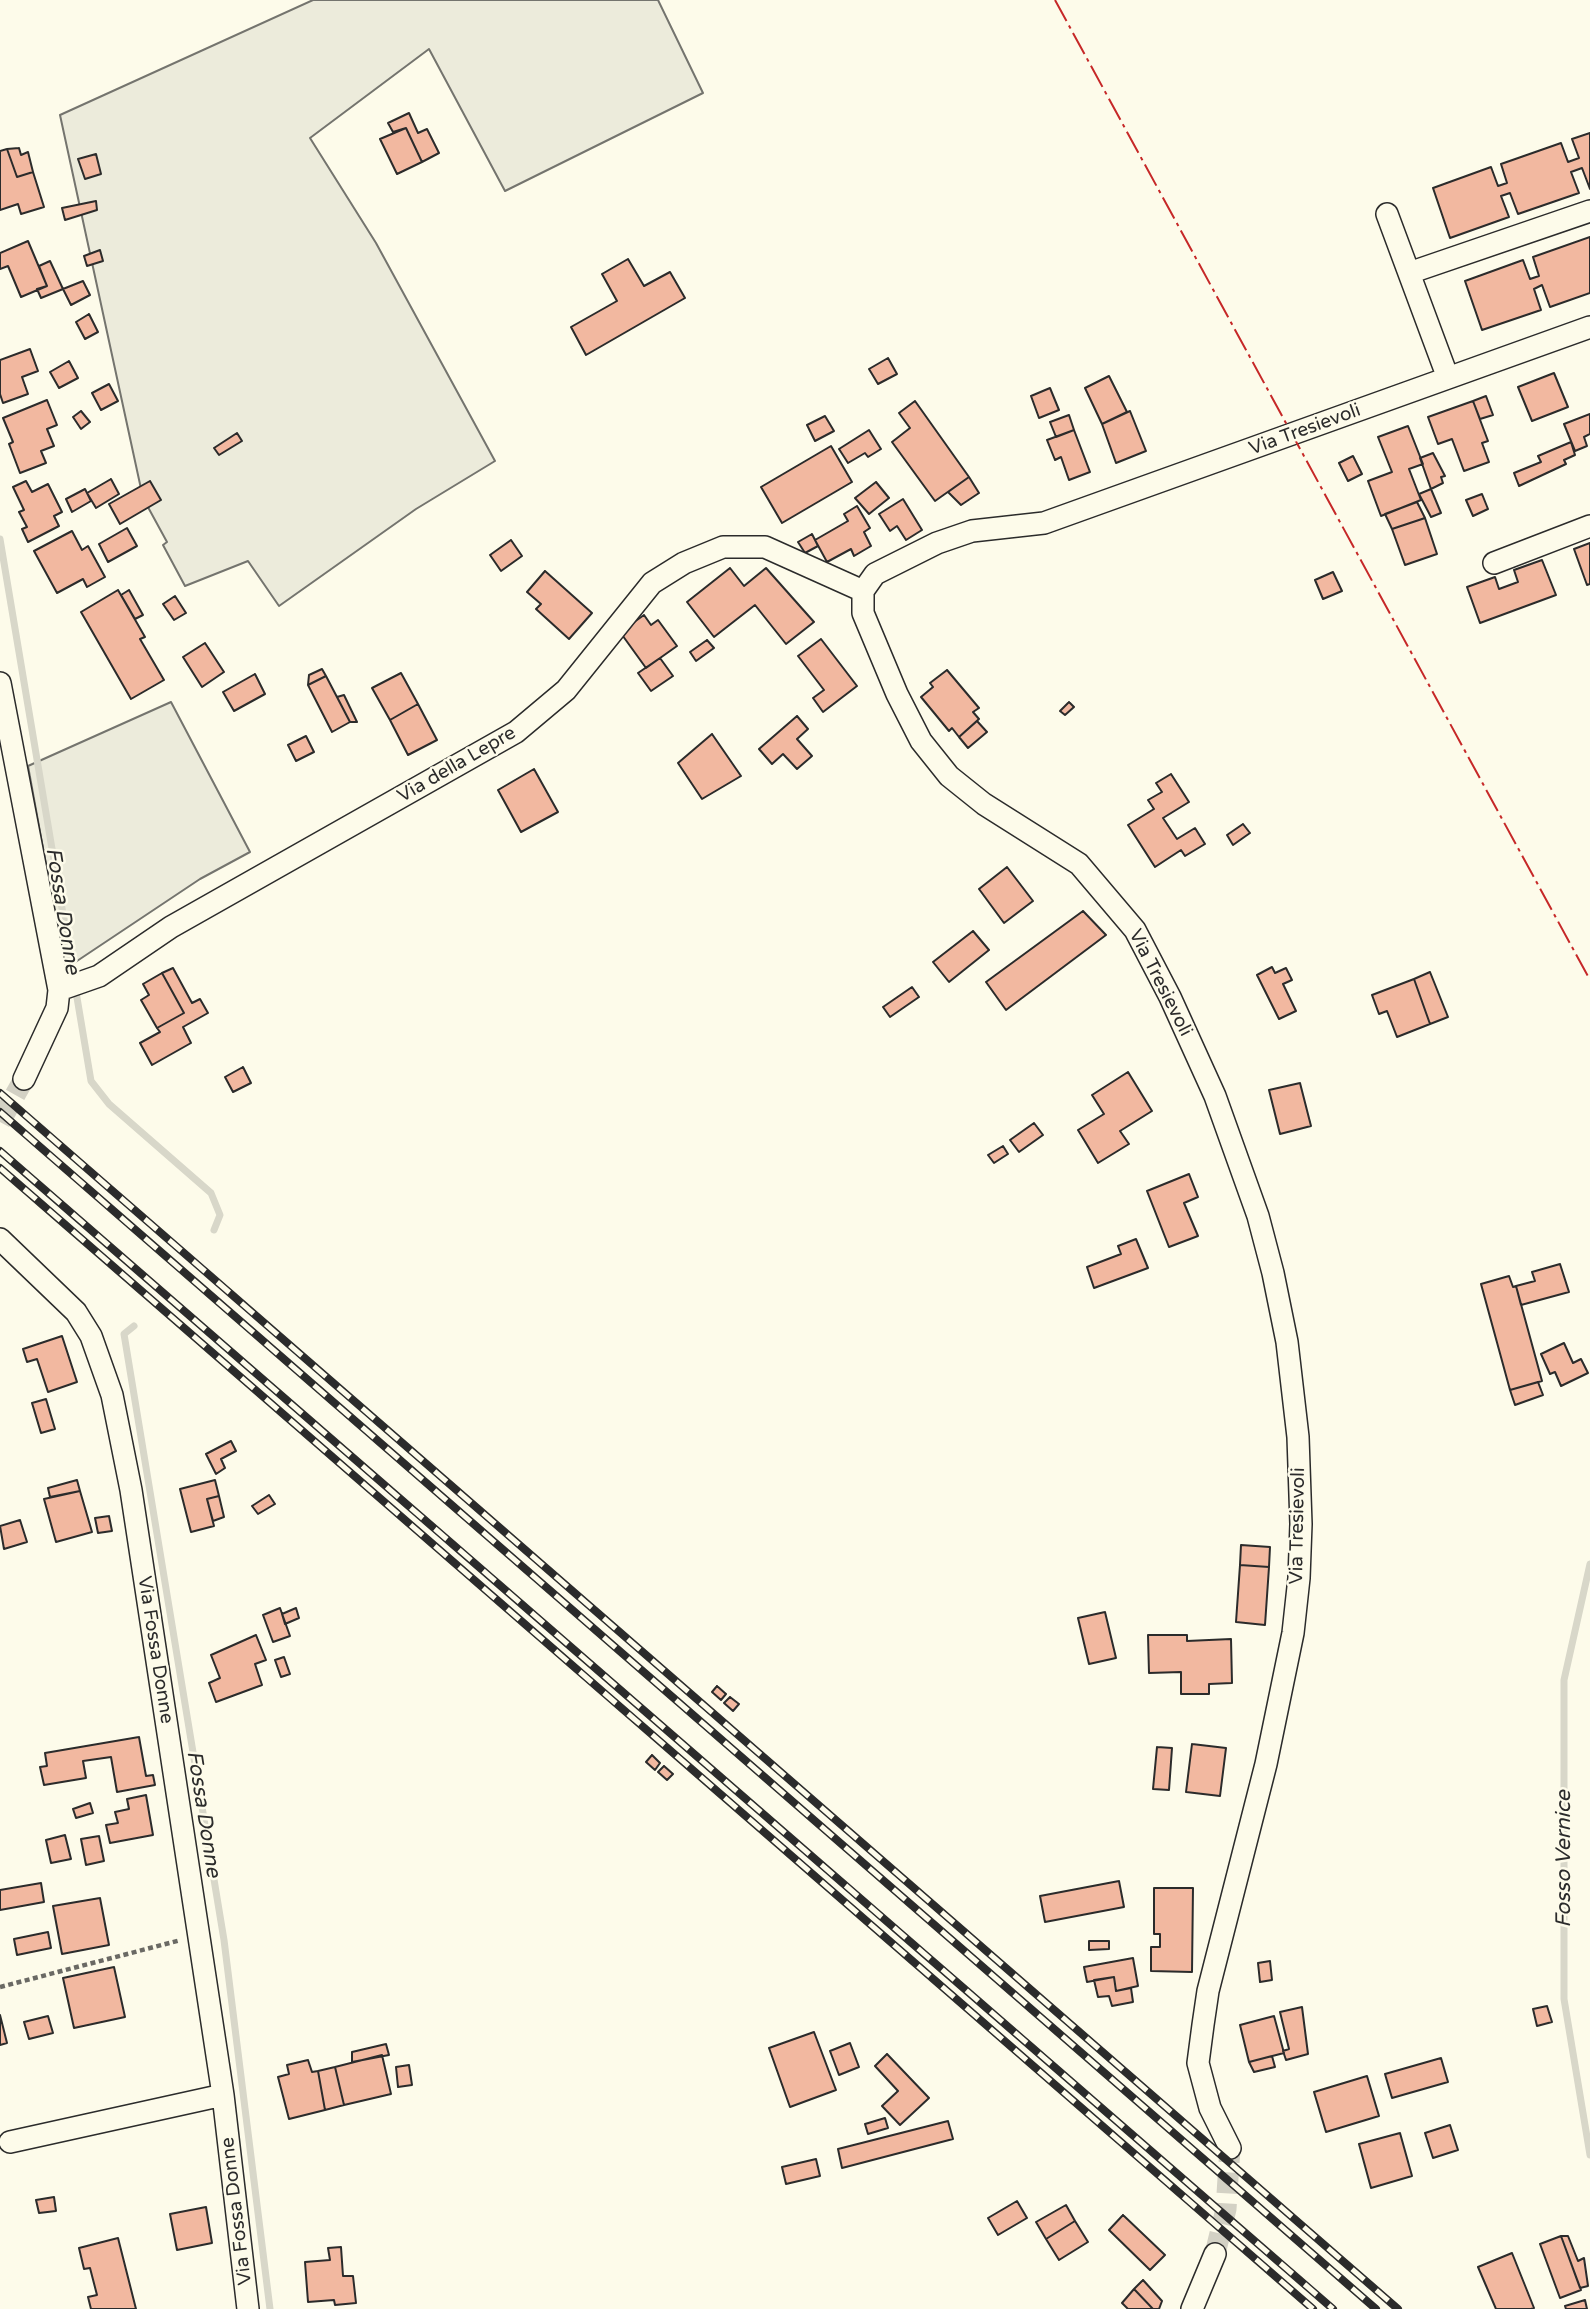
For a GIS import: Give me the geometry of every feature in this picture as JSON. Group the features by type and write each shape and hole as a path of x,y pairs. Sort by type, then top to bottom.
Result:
{"street":[{"path":"1409,274 1590,211"},
{"path":"1387,214 1448,378"},
{"name":"Via Tresievoli","path":"1230,2148 1209,2108 1198,2063 1208,1991 1266,1764 1293,1633 1299,1578 1301,1524 1298,1437 1287,1342 1272,1273 1258,1216 1215,1096 1170,997 1135,930 1079,864 984,804 948,776 921,741 897,694 863,613 863,591 875,574 937,543 972,531 1044,523 1590,327"},
{"path":"1494,563 1590,526"},
{"name":"Via della Lepre","path":"65,989 99,976 172,926 516,732 566,690 652,583 684,563 723,547 765,547 863,591"},
{"path":"0,682 65,989 24,1079"},
{"name":"Via Fossa Donne","path":"0,1239 76,1312 91,1336 112,1395 131,1490 223,2095 248,2309"},
{"path":"10,2142 223,2095"},
{"path":"1192,2309 1215,2254"}],"path":[{"path":"0,1987 199,1937"}],"shaded area":[{"path":"313,0 658,0 703,93 505,191 429,49 310,138 376,243 495,461 416,509 279,606 248,561 185,586 163,545 167,542 143,498 60,115"},
{"path":"171,702 250,852 200,879 65,969 28,766"}],"building":[{"path":"409,113 418,133 427,129 439,153 422,162 406,128 393,132 388,123"},
{"path":"406,128 422,162 397,174 380,139"},
{"path":"1590,133 1590,189 1582,168 1571,172 1579,193 1518,214 1510,193 1501,196 1509,217 1450,238 1433,188 1491,167 1498,186 1507,183 1501,164 1561,143 1568,162 1579,158 1572,139"},
{"path":"19,148 21,155 28,152 33,172 17,177 7,149"},
{"path":"7,149 17,177 33,172 44,207 21,214 18,204 0,210 0,151"},
{"path":"96,154 101,174 85,179 78,159"},
{"path":"96,201 97,210 65,220 62,208"},
{"path":"1590,237 1590,293 1550,307 1542,285 1534,289 1541,310 1482,330 1465,281 1523,260 1530,279 1539,276 1533,257"},
{"path":"28,241 47,286 21,297 8,266 0,269 0,253"},
{"path":"100,250 103,261 87,266 84,256"},
{"path":"628,259 644,286 670,272 685,298 586,355 571,327 617,301 602,274"},
{"path":"50,261 63,289 41,298 37,289 47,286 39,266"},
{"path":"83,281 90,295 71,305 63,289"},
{"path":"89,314 98,332 85,339 76,322"},
{"path":"30,349 38,371 22,377 28,394 3,403 0,394 0,360"},
{"path":"888,358 897,374 878,384 869,369"},
{"path":"69,361 78,378 59,388 50,372"},
{"path":"1554,373 1568,407 1532,421 1518,387"},
{"path":"1109,376 1127,412 1102,424 1085,388"},
{"path":"109,384 118,401 101,410 92,393"},
{"path":"1050,388 1059,410 1039,418 1031,396"},
{"path":"1486,396 1493,415 1480,419 1473,401"},
{"path":"47,400 57,425 47,429 54,446 41,451 46,463 20,473 9,444 13,442 3,418"},
{"path":"915,401 969,477 935,501 892,442 910,428 899,413"},
{"path":"1473,401 1488,441 1482,443 1489,462 1464,471 1452,439 1438,444 1428,417"},
{"path":"81,411 90,422 81,429 73,417"},
{"path":"1130,411 1146,451 1116,463 1102,424"},
{"path":"1590,414 1590,434 1584,437 1587,446 1575,451 1564,424"},
{"path":"1069,415 1074,430 1056,437 1050,422"},
{"path":"825,416 834,431 815,441 807,425"},
{"path":"1408,426 1423,464 1409,469 1421,500 1381,516 1368,481 1392,472 1378,437"},
{"path":"869,430 881,449 868,457 865,453 848,463 839,449"},
{"path":"1074,430 1090,472 1069,480 1061,457 1055,460 1047,440"},
{"path":"237,433 242,441 219,455 214,448"},
{"path":"1571,442 1575,455 1564,460 1566,464 1519,486 1514,473 1541,462 1538,456"},
{"path":"831,446 852,482 782,523 761,487"},
{"path":"1433,453 1445,476 1441,477 1443,483 1431,489 1420,458"},
{"path":"1353,456 1362,474 1348,481 1339,463"},
{"path":"969,477 979,493 961,505 948,492"},
{"path":"111,479 119,494 96,508 87,493"},
{"path":"26,481 32,492 48,484 62,512 54,516 59,526 28,542 22,529 27,527 19,512 24,510 13,487"},
{"path":"150,481 161,500 120,524 109,504"},
{"path":"876,482 889,498 869,514 855,498"},
{"path":"85,489 91,501 72,512 66,499"},
{"path":"1431,489 1441,513 1431,517 1419,494"},
{"path":"1482,494 1488,509 1473,516 1466,500"},
{"path":"903,499 922,530 906,540 897,526 890,531 879,514"},
{"path":"1417,502 1425,518 1392,529 1385,514"},
{"path":"857,506 870,528 864,532 871,546 854,556 851,549 827,562 815,540 848,521 844,514"},
{"path":"1425,518 1437,554 1405,565 1392,529"},
{"path":"127,528 137,546 108,562 99,544"},
{"path":"72,531 82,550 88,546 105,577 87,587 83,579 57,593 34,551"},
{"path":"812,534 818,546 805,553 798,542"},
{"path":"511,540 522,556 501,571 490,555"},
{"path":"1590,543 1590,584 1587,585 1574,549"},
{"path":"1542,560 1556,595 1480,623 1467,587 1495,577 1499,589 1518,582 1514,570"},
{"path":"730,568 744,586 766,568 814,622 786,644 755,605 714,637 687,602"},
{"path":"545,571 592,613 569,639 536,609 541,604 527,592"},
{"path":"1333,572 1342,591 1323,599 1315,580"},
{"path":"118,590 145,637 140,639 164,680 131,699 81,612"},
{"path":"129,590 143,615 135,619 121,595"},
{"path":"175,596 186,613 174,620 163,604"},
{"path":"644,615 651,625 658,620 677,646 646,668 620,632"},
{"path":"821,639 857,686 823,712 813,698 824,690 798,656"},
{"path":"707,640 714,648 696,661 690,652"},
{"path":"205,643 224,672 202,687 183,657"},
{"path":"660,658 673,676 651,691 638,673"},
{"path":"322,669 326,676 308,685 309,675"},
{"path":"947,670 979,708 973,712 979,719 959,737 952,728 949,731 921,697 933,687 930,683"},
{"path":"401,673 418,704 390,720 372,688"},
{"path":"255,674 265,694 234,711 223,692"},
{"path":"326,676 350,722 332,732 308,685"},
{"path":"344,695 357,722 350,722 337,697"},
{"path":"1069,702 1074,707 1065,715 1060,711"},
{"path":"418,704 437,740 408,755 390,720"},
{"path":"797,716 808,729 797,739 812,756 797,769 783,754 772,764 759,749"},
{"path":"977,721 987,732 968,748 959,737"},
{"path":"712,734 741,776 702,799 678,763"},
{"path":"306,736 314,752 296,761 288,745"},
{"path":"534,769 558,812 521,832 498,790"},
{"path":"1171,774 1189,802 1163,818 1177,839 1195,828 1205,844 1185,856 1181,850 1155,867 1128,825 1154,809 1148,800 1162,792 1156,783"},
{"path":"1243,824 1250,833 1233,845 1227,835"},
{"path":"1007,867 1033,901 1004,923 979,889"},
{"path":"1083,911 1106,935 1006,1010 986,982"},
{"path":"973,931 989,950 949,982 933,962"},
{"path":"1272,967 1275,973 1286,968 1292,980 1283,984 1296,1011 1279,1019 1257,975"},
{"path":"173,968 192,1003 200,999 208,1013 183,1027 191,1043 152,1065 140,1043 160,1032 157,1028 184,1013 162,973"},
{"path":"1430,972 1448,1017 1430,1024 1414,979"},
{"path":"162,973 184,1013 157,1028 141,1000 149,995 143,984"},
{"path":"1414,979 1430,1024 1397,1037 1387,1011 1379,1014 1372,995"},
{"path":"912,987 919,997 890,1017 883,1007"},
{"path":"243,1067 251,1083 233,1092 225,1077"},
{"path":"1128,1072 1152,1111 1120,1131 1129,1144 1098,1163 1078,1130 1104,1114 1092,1095"},
{"path":"1300,1083 1311,1126 1280,1134 1269,1090"},
{"path":"1034,1123 1043,1135 1019,1152 1010,1140"},
{"path":"1003,1146 1008,1154 994,1163 988,1155"},
{"path":"1189,1174 1198,1197 1184,1203 1198,1236 1169,1247 1147,1191"},
{"path":"1136,1239 1148,1268 1094,1288 1087,1267 1121,1254 1118,1246"},
{"path":"1560,1264 1569,1292 1521,1305 1516,1286 1535,1281 1532,1272"},
{"path":"1509,1276 1513,1287 1516,1286 1542,1381 1510,1390 1481,1284"},
{"path":"62,1336 77,1382 48,1392 37,1359 27,1362 23,1349"},
{"path":"1564,1343 1573,1363 1581,1359 1588,1373 1561,1386 1555,1372 1550,1374 1541,1354"},
{"path":"1538,1382 1543,1395 1515,1405 1510,1390"},
{"path":"46,1399 55,1429 41,1433 32,1403"},
{"path":"231,1441 236,1451 221,1459 225,1468 216,1474 206,1454"},
{"path":"77,1480 80,1491 50,1497 48,1488"},
{"path":"215,1480 219,1496 207,1499 214,1526 191,1532 180,1489"},
{"path":"80,1491 92,1532 56,1542 44,1499"},
{"path":"269,1495 275,1504 258,1514 252,1506"},
{"path":"219,1496 224,1517 213,1521 207,1499"},
{"path":"109,1516 112,1531 98,1533 95,1518"},
{"path":"20,1520 27,1542 4,1549 0,1526"},
{"path":"1241,1545 1270,1547 1269,1567 1240,1565"},
{"path":"1240,1565 1269,1567 1265,1625 1236,1622"},
{"path":"280,1608 290,1636 273,1642 263,1615"},
{"path":"296,1608 299,1618 285,1624 282,1614"},
{"path":"1105,1612 1116,1658 1089,1664 1078,1618"},
{"path":"256,1635 266,1660 255,1664 262,1685 216,1702 209,1683 220,1678 211,1655"},
{"path":"1148,1635 1187,1635 1187,1641 1231,1639 1232,1683 1209,1684 1209,1694 1181,1694 1181,1672 1149,1673"},
{"path":"284,1657 290,1674 281,1677 275,1660"},
{"path":"717,1686 726,1694 721,1700 712,1692"},
{"path":"730,1697 739,1704 733,1711 724,1703"},
{"path":"139,1737 146,1776 153,1775 155,1785 117,1792 111,1757 83,1761 86,1778 44,1785 40,1767 47,1766 45,1753"},
{"path":"1192,1744 1226,1748 1220,1796 1186,1792"},
{"path":"1157,1747 1172,1748 1169,1790 1153,1789"},
{"path":"652,1755 660,1763 655,1770 646,1762"},
{"path":"664,1766 673,1774 667,1780 658,1772"},
{"path":"146,1795 153,1835 110,1843 106,1825 118,1823 115,1812 129,1809 127,1799"},
{"path":"90,1803 93,1813 76,1818 73,1809"},
{"path":"65,1835 71,1859 51,1863 46,1840"},
{"path":"99,1836 104,1861 86,1865 81,1839"},
{"path":"1119,1881 1124,1907 1045,1922 1040,1896"},
{"path":"41,1883 44,1902 0,1910 0,1890"},
{"path":"1154,1888 1193,1888 1192,1972 1151,1971 1151,1947 1160,1947 1160,1934 1154,1934"},
{"path":"100,1898 109,1945 62,1954 53,1906"},
{"path":"48,1932 51,1948 17,1955 14,1939"},
{"path":"1089,1941 1109,1941 1109,1949 1089,1950"},
{"path":"1133,1958 1138,1986 1116,1991 1114,1977 1087,1982 1084,1967"},
{"path":"1270,1961 1272,1980 1260,1982 1258,1963"},
{"path":"114,1967 125,2017 74,2028 63,1978"},
{"path":"1114,1977 1116,1991 1131,1988 1133,2002 1112,2006 1109,1996 1098,1997 1094,1980"},
{"path":"1547,2006 1552,2022 1537,2026 1533,2009"},
{"path":"1302,2007 1308,2054 1286,2060 1283,2051 1289,2049 1280,2012"},
{"path":"0,2015 7,2043 0,2045"},
{"path":"48,2016 53,2033 29,2039 24,2022"},
{"path":"1274,2016 1284,2053 1249,2062 1240,2025"},
{"path":"814,2032 836,2090 790,2107 769,2048"},
{"path":"850,2043 859,2067 839,2075 830,2051"},
{"path":"386,2044 389,2055 352,2062 352,2052"},
{"path":"887,2054 929,2098 900,2125 882,2106 898,2091 875,2066"},
{"path":"382,2055 391,2094 344,2105 335,2067"},
{"path":"1272,2056 1275,2067 1254,2072 1249,2062"},
{"path":"1441,2058 1448,2082 1392,2098 1385,2074"},
{"path":"308,2060 312,2072 318,2071 325,2110 289,2119 278,2077 289,2074 287,2065"},
{"path":"409,2065 412,2085 398,2087 396,2067"},
{"path":"335,2067 344,2105 325,2110 318,2071"},
{"path":"1367,2076 1379,2116 1326,2132 1314,2092"},
{"path":"885,2118 888,2128 868,2134 865,2124"},
{"path":"948,2121 953,2139 842,2168 838,2149"},
{"path":"1450,2125 1458,2150 1433,2158 1425,2133"},
{"path":"1400,2133 1412,2176 1371,2188 1359,2144"},
{"path":"816,2159 820,2176 786,2184 782,2167"},
{"path":"54,2197 56,2211 39,2213 36,2200"},
{"path":"1017,2201 1027,2218 998,2235 988,2218"},
{"path":"1066,2205 1075,2221 1046,2239 1036,2222"},
{"path":"206,2207 212,2243 177,2250 170,2214"},
{"path":"1123,2215 1165,2255 1150,2270 1109,2230"},
{"path":"1075,2221 1088,2242 1059,2260 1046,2239"},
{"path":"1561,2236 1581,2290 1560,2298 1540,2244"},
{"path":"1561,2236 1568,2236 1578,2261 1584,2258 1588,2286 1580,2288"},
{"path":"118,2238 136,2309 91,2309 88,2297 97,2295 90,2268 84,2269 79,2248"},
{"path":"341,2247 343,2276 353,2276 356,2303 335,2305 334,2300 308,2302 305,2262 330,2260 328,2248"},
{"path":"1512,2253 1534,2308 1496,2309 1478,2267"},
{"path":"1143,2280 1162,2301 1159,2309 1153,2309 1134,2289"},
{"path":"1134,2289 1153,2309 1128,2309 1122,2303"},
{"path":"1585,2300 1587,2309 1566,2309 1565,2306"}],"waterway":[{"name":"Fossa Donne","path":"0,539 91,1081 109,1104 211,1193 220,1215 214,1230"},
{"name":"Fossa Donne","path":"134,1326 124,1334 224,1940 270,2309"},
{"name":"Fosso Vernice","path":"1590,1564 1564,1680 1564,1999 1590,2155"}],"tunnel":[{"path":"0,1122 24,1079"},
{"path":"1215,2254 1226,2209 1230,2148"}],"railway":[{"path":"0,1093 1398,2309"},
{"path":"0,1112 1376,2309"},
{"path":"0,1151 1333,2309"},
{"path":"0,1168 1313,2309"}],"power":[{"path":"1055,0 1590,980"}]}
